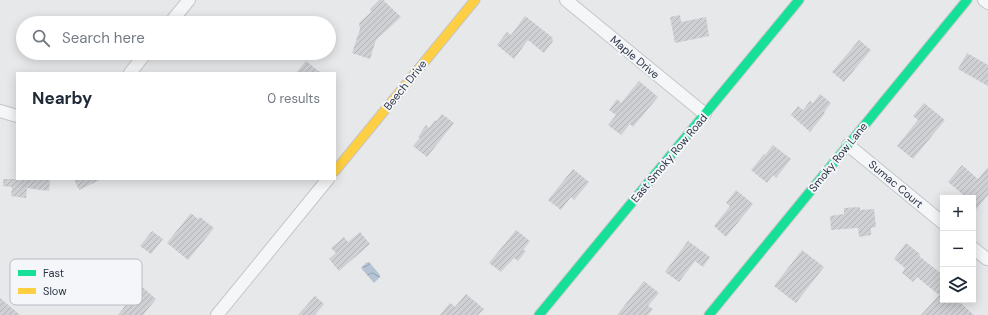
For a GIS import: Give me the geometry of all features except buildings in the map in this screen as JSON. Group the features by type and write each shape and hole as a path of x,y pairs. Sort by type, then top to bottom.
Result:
{"street":[{"path":"176,16 189,0"},
{"name":"Beech Drive","path":"336,170 475,0"},
{"name":"Maple Drive","path":"566,0 705,114"},
{"name":"East Smoky Row Road","path":"539,315 800,0"},
{"name":"Smoky Row Lane","path":"709,315 967,0"},
{"path":"984,0 988,3"},
{"path":"131,72 140,60"},
{"path":"0,111 16,116"},
{"name":"Sumac Court","path":"848,145 940,221"},
{"path":"217,315 327,180"},
{"path":"976,250 987,259"}],"water":[{"path":"369,262 380,275 374,283 361,268"}],"traffic: fast":[{"path":"539,315 799,0"},
{"path":"709,315 967,0"}],"traffic: slow":[{"path":"336,170 475,0"}]}
